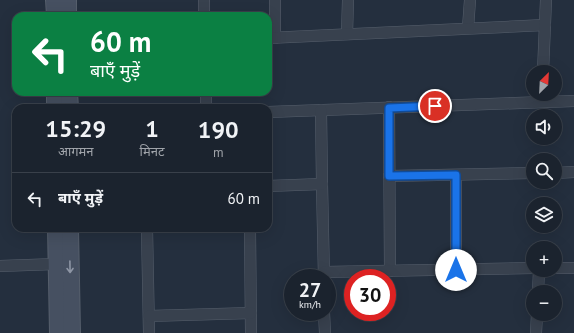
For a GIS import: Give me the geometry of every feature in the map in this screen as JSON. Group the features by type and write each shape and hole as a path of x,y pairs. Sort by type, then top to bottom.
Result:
{"street":[{"path":"54,0 54,12"},
{"path":"68,0 68,12"},
{"path":"204,0 204,12"},
{"path":"275,0 272,38 545,25"},
{"path":"348,0 348,34"},
{"path":"468,28 470,0"},
{"path":"543,65 546,0"},
{"path":"272,112 389,108 526,99"},
{"path":"562,100 574,101"},
{"path":"389,108 390,269"},
{"path":"321,110 324,269"},
{"path":"562,173 574,172"},
{"path":"389,176 526,173"},
{"path":"456,175 456,270"},
{"path":"272,186 322,184"},
{"path":"56,232 58,333"},
{"path":"70,232 72,333"},
{"path":"147,232 149,333"},
{"path":"250,232 251,333"},
{"path":"0,266 56,264"},
{"path":"396,271 526,268"},
{"path":"562,268 574,268"},
{"path":"149,316 251,313"},
{"path":"324,321 325,333"},
{"path":"536,333 537,321"}],"route":[{"path":"435,106 389,108 389,176 456,175 456,270"}]}
